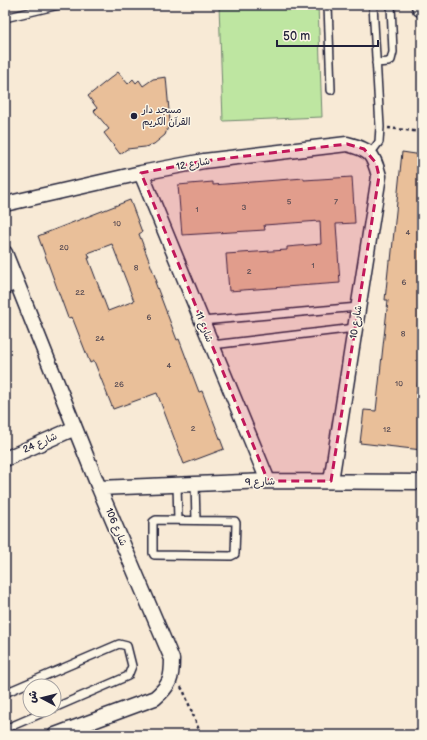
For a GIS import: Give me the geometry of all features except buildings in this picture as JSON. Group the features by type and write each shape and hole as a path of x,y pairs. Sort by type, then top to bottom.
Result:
{"street":[{"name":"شارع 12","path":"5,204 142,173 204,161 347,144 364,148 373,159"},
{"name":"شارع 10","path":"331,481 379,176 373,159"},
{"name":"شارع 11","path":"142,173 268,481"},
{"name":"شارع 106","path":"5,253 11,284 75,428 172,660 172,675"},
{"name":"شارع 24","path":"5,458 75,428"},
{"name":"شارع 9","path":"99,488 268,481 422,482"},
{"path":"63,734 155,698 166,689 172,675"}],"lane":[{"path":"5,18 58,5"},
{"path":"328,5 331,90"},
{"path":"373,5 380,127 379,142 373,159"},
{"path":"376,63 388,62 391,60 393,52 391,5"},
{"path":"415,5 417,11 422,14"},
{"path":"202,321 358,307"},
{"path":"212,345 355,328"},
{"path":"195,484 196,520"},
{"path":"177,485 178,520"},
{"path":"156,520 178,520 235,521 235,554 233,556 154,555 153,522 156,520"},
{"path":"40,678 119,644 127,646 132,666 128,676 62,705"},
{"path":"5,693 22,686"},
{"path":"5,729 30,718"}],"path":[{"path":"380,127 422,132"},
{"path":"172,675 184,692 201,735"}],"highlighted area":[{"path":"347,144 364,149 376,163 379,176 331,481 268,481 141,173 204,161"}],"green space":[{"path":"219,5 318,5 322,117 223,121"}],"place":[{"name":"مسجد دار القرآن الكريم","path":"134,116"}]}
